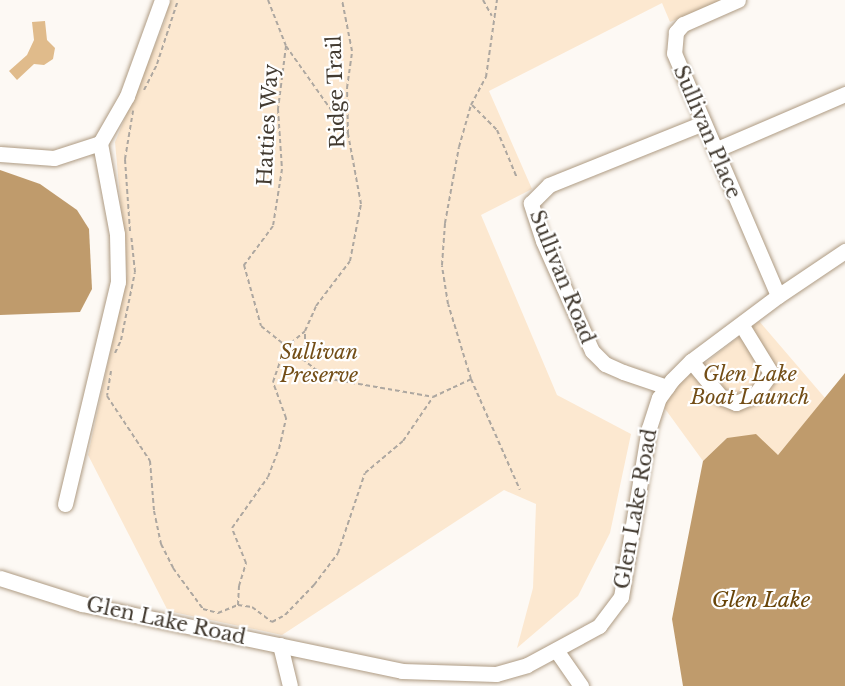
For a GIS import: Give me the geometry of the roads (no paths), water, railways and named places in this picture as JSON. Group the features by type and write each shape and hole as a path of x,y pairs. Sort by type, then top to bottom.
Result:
{"street":[{"path":"64,504 118,282 117,234 100,143 127,96 162,0"},
{"name":"Sullivan Place","path":"738,0 683,24 673,44 715,150 778,296"},
{"path":"715,150 845,94"},
{"name":"Sullivan Road","path":"667,387 605,364 592,351 543,241 531,203 549,185 704,123"},
{"path":"0,154 54,158 100,143"},
{"name":"Glen Lake Road","path":"0,578 82,604 402,671 456,675 496,674 527,665 599,626 621,597 648,428 667,387 691,361 778,296 845,251"},
{"path":"691,361 721,397 736,403 755,395 771,373 741,324"},
{"path":"280,645 291,686"},
{"path":"556,650 581,686"}],"water":[{"path":"0,170 40,184 77,210 89,229 92,289 80,312 0,315"},
{"name":"Glen Lake","path":"845,373 845,686 683,686 672,619 703,461 727,438 756,434 778,455"}],"park label":[{"name":"Sullivan Preserve","path":"319,364"},
{"name":"Glen Lake Boat Launch","path":"750,386"}]}
